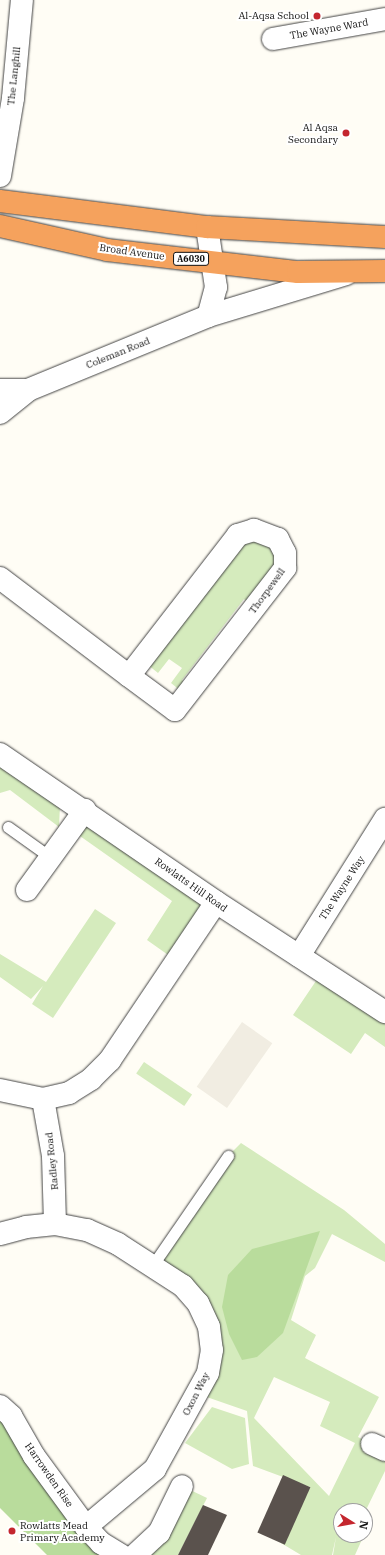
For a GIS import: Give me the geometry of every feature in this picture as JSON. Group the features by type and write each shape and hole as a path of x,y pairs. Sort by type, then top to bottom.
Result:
{"highway":[{"path":"0,201 207,227 385,237"},
{"name":"Broad Avenue","path":"0,226 107,250 298,272 385,271"}],"street":[{"name":"The Langhill","path":"0,176 13,98 22,0"},
{"name":"The Wayne Ward","path":"272,39 385,19"},
{"path":"207,227 210,261 216,287 208,316"},
{"name":"Coleman Road","path":"0,413 28,390 208,316 357,271"},
{"name":"Coleman Road","path":"0,390 28,390"},
{"name":"Thorpewell","path":"0,578 129,676 175,710 285,568 285,553 278,539 254,530 238,535 129,676"},
{"name":"Rowlatts Hill Road","path":"0,754 85,810 216,902 385,1012"},
{"path":"26,890 85,810"},
{"name":"The Wayne Way","path":"298,956 385,819"},
{"path":"0,1090 43,1099 69,1092 92,1079 124,1038 216,902"},
{"name":"Radley Road","path":"43,1099 53,1156 55,1224"},
{"name":"Oxon Way","path":"0,1234 26,1227 55,1224 87,1230 118,1244 183,1286 204,1315 211,1344 208,1373 155,1469 86,1527"},
{"name":"Harrowden Rise","path":"0,1406 11,1416 34,1456 86,1527 101,1543 121,1555"},
{"path":"135,1555 159,1533 182,1486"}],"lane":[{"path":"8,827 50,857"},
{"path":"152,1266 228,1156"}],"green space":[{"path":"264,539 279,560 250,604 244,599 182,680 188,685 182,692 171,683 182,668 169,659 158,673 148,665 244,541"},
{"path":"0,763 60,805 59,827 10,790 0,793"},
{"path":"85,810 216,902 171,957 147,940 172,901 70,829"},
{"path":"95,909 116,923 53,1018 32,1004 43,986 31,999 0,977 0,954 46,982"},
{"path":"322,972 385,1012 385,1047 365,1033 351,1054 293,1015"},
{"path":"144,1062 192,1094 184,1106 136,1074"},
{"path":"241,1143 344,1210 385,1244 385,1262 332,1234 315,1268 305,1276 291,1320 316,1335 305,1358 379,1397 358,1437 385,1450 385,1471 369,1503 333,1503 333,1543 335,1543 332,1555 301,1555 281,1543 310,1487 253,1466 247,1411 198,1394 209,1327 152,1266 228,1156","holes":["274,1377 330,1402 320,1426 355,1443 329,1496 254,1418"]},
{"path":"320,1231 283,1333 257,1357 242,1360 229,1334 222,1307 228,1275 252,1249"},
{"path":"0,1406 121,1555 47,1555 0,1508"},
{"path":"212,1407 245,1418 249,1464 232,1469 185,1443"},
{"path":"182,1486 207,1498 178,1555 135,1555"},
{"path":"335,1543 360,1543 355,1555 333,1555"}],"shaded area":[{"path":"242,1022 272,1043 227,1108 197,1087"}],"building":[{"path":"283,1475 310,1487 285,1545 257,1533"},
{"path":"203,1505 227,1515 208,1555 178,1555"}],"place":[{"name":"Al-Aqsa School","path":"317,16"},
{"name":"Al Aqsa Secondary","path":"346,133"},
{"name":"Rowlatts Mead Primary Academy","path":"12,1531"}]}
